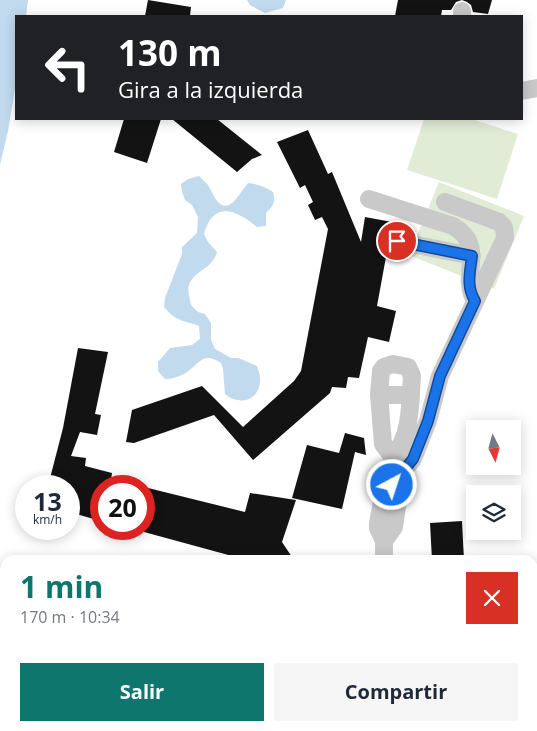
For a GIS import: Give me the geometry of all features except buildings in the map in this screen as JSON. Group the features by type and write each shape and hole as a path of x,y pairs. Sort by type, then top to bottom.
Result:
{"street":[{"path":"523,91 537,88"},
{"path":"369,199 453,226 461,231 467,237 471,246 472,256 468,284 475,301"},
{"path":"384,555 384,541 378,528 383,497 392,480 413,459 428,421 440,376 505,238 504,227 499,222 444,202"},
{"path":"397,241 472,256"},
{"path":"392,456 398,451 406,433 412,376 408,367 393,364 384,367 381,371 379,395 383,444 392,456 392,480"},
{"path":"379,395 411,395"}],"green space":[{"path":"424,120 475,120 518,134 497,199 407,170"},
{"path":"439,182 524,216 494,289 409,255"}],"water":[{"path":"0,0 28,0 26,15 15,15 15,89 0,165"},
{"path":"247,0 286,0 283,8 265,13 250,5"},
{"path":"199,176 222,205 231,204 248,183 267,189 273,192 274,195 273,204 266,213 266,226 257,227 241,216 226,211 213,216 204,234 217,252 215,258 191,280 188,287 191,305 198,312 205,314 211,323 211,340 215,349 231,358 238,358 257,366 260,378 259,386 257,392 248,399 237,400 225,394 223,369 221,363 215,359 205,358 177,377 165,379 158,371 158,362 170,348 192,345 200,339 199,326 178,319 164,307 165,298 182,254 182,247 197,233 198,217 192,205 185,200 181,184 188,179"}],"route":[{"path":"392,485 392,474 404,470 413,459 428,421 440,376 475,301 468,284 472,256 397,241"}]}
